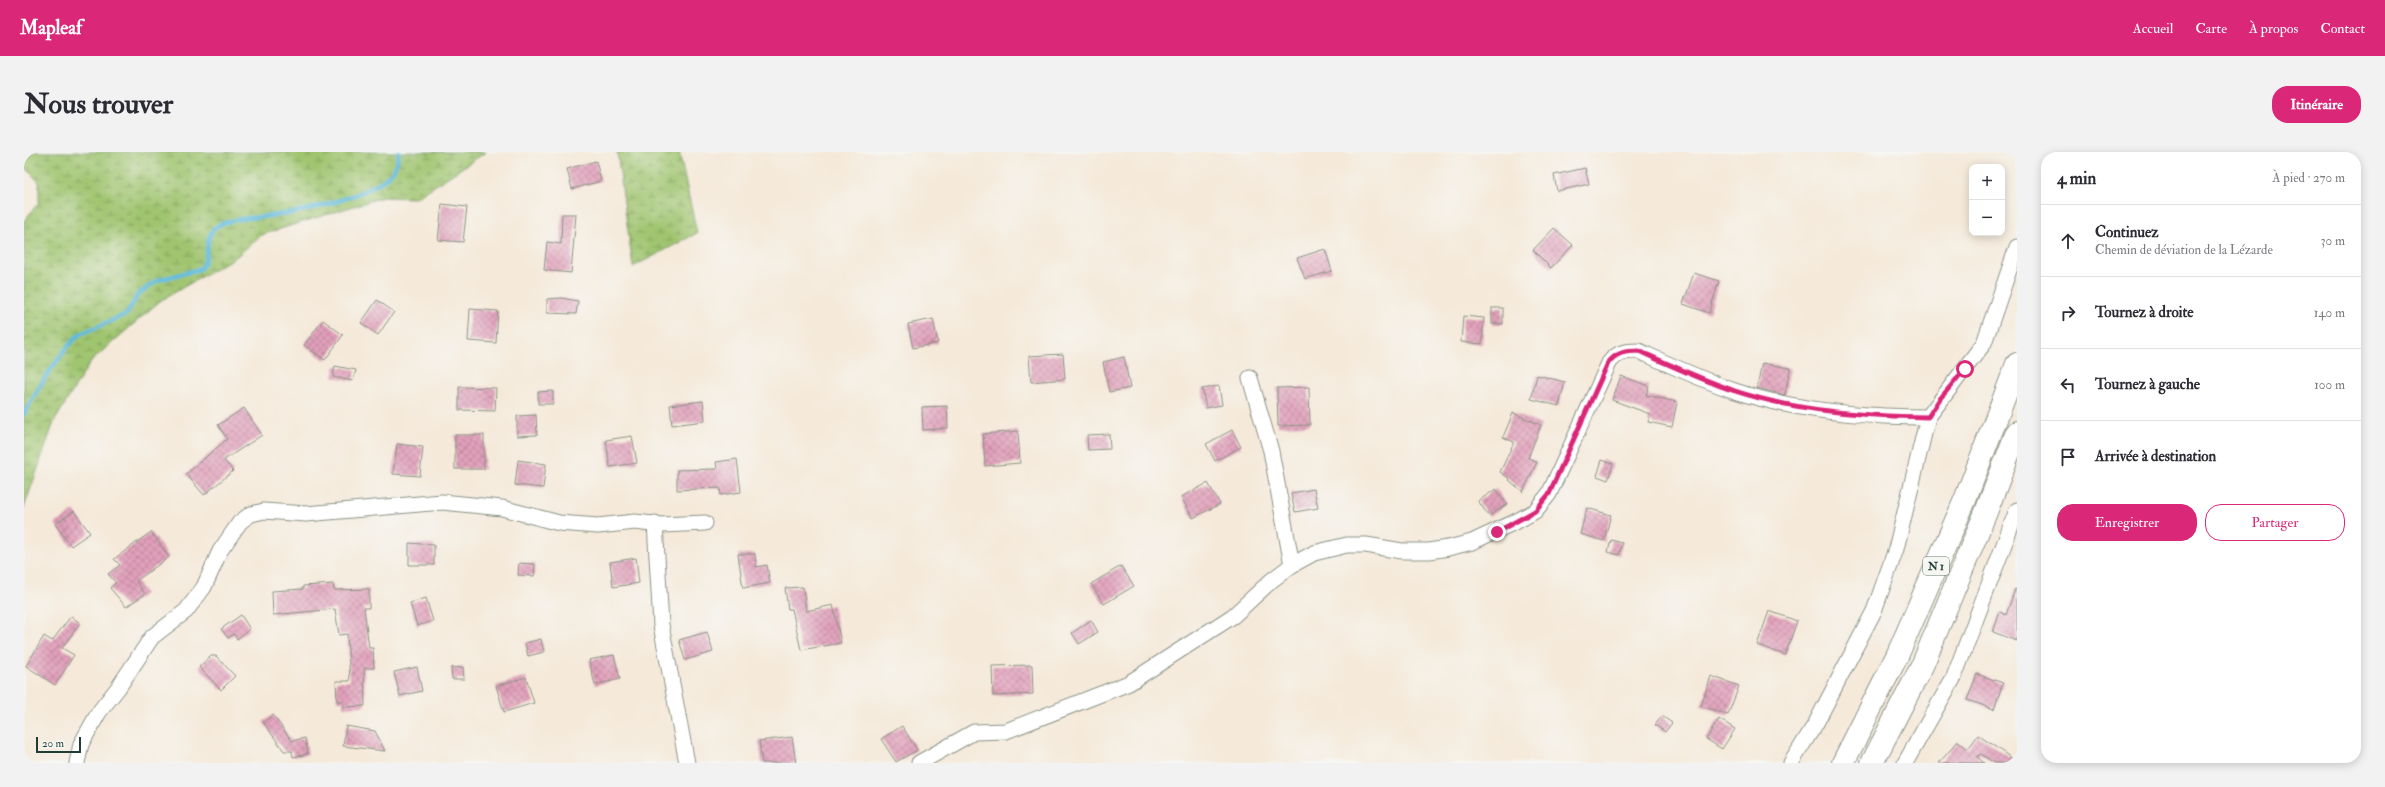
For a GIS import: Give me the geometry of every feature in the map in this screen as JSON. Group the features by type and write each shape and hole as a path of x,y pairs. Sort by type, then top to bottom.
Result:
{"highway":[{"name":"N 1","path":"1843,763 1897,656 1965,500 2017,364"},
{"name":"N 1","path":"1872,763 1922,666 1986,512 2017,432"}],"street":[{"path":"1791,763 1816,723 1848,663 1887,578 1900,535 1928,417 1984,343 2017,247"},
{"path":"919,763 974,732 1006,731 1067,709 1129,683 1233,616 1292,565 1314,552 1347,545 1366,545 1402,551 1428,551 1448,548 1472,542 1497,532 1535,511 1549,494 1556,480 1608,363 1614,356 1622,352 1639,351 1735,391 1793,405 1854,415 1928,417"},
{"path":"1250,378 1271,451 1292,565"},
{"path":"78,763 81,744 99,712 118,688 152,637 191,605 204,587 220,551 240,522 251,514 264,511 306,514 442,502 502,508 559,523 598,526 635,522 655,524 705,523"},
{"path":"1905,763 1954,678 2017,510"},
{"path":"655,524 661,625 686,763"}],"green space":[{"path":"24,152 486,152 416,198 383,197 261,235 237,256 160,301 91,361 54,422 24,508 24,221 39,202 39,182 24,167"},
{"path":"617,152 679,152 697,233 633,267"}],"building":[{"path":"596,161 601,181 572,189 567,169"},
{"path":"1585,168 1589,184 1557,191 1554,175"},
{"path":"442,204 467,207 463,242 438,240"},
{"path":"562,214 576,214 571,273 544,270 547,242 561,244"},
{"path":"1554,228 1573,245 1551,268 1533,250"},
{"path":"1325,249 1332,271 1305,279 1297,258"},
{"path":"1694,273 1719,281 1709,313 1683,304"},
{"path":"561,298 578,301 576,314 547,313 547,299"},
{"path":"377,300 394,312 378,335 361,323"},
{"path":"1492,308 1503,308 1503,324 1492,324"},
{"path":"470,309 498,311 496,343 468,341"},
{"path":"1463,316 1484,318 1482,344 1461,342"},
{"path":"933,319 938,343 913,348 908,324"},
{"path":"323,320 343,335 325,360 304,345"},
{"path":"1063,354 1065,379 1031,382 1029,356"},
{"path":"1124,357 1130,388 1109,392 1103,362"},
{"path":"1762,363 1790,368 1785,395 1757,388"},
{"path":"335,366 356,370 353,381 333,377"},
{"path":"1537,375 1565,382 1559,406 1531,399"},
{"path":"1621,376 1649,386 1646,395 1677,402 1672,427 1648,422 1650,414 1612,400"},
{"path":"1219,386 1222,405 1206,408 1202,389"},
{"path":"459,387 496,388 495,411 459,410"},
{"path":"1309,387 1310,425 1278,426 1277,388"},
{"path":"553,391 553,404 538,404 538,392"},
{"path":"703,401 705,421 672,425 670,405"},
{"path":"947,406 948,428 923,430 922,407"},
{"path":"244,408 262,435 224,460 233,471 204,495 186,474 227,439 218,425"},
{"path":"1513,413 1541,425 1528,458 1537,462 1523,492 1509,480 1510,479 1500,472 1514,442 1503,437"},
{"path":"536,415 537,435 517,436 517,416"},
{"path":"1232,430 1241,447 1215,461 1206,444"},
{"path":"1018,431 1020,463 985,466 983,434"},
{"path":"1109,434 1110,449 1088,450 1087,435"},
{"path":"455,435 484,435 484,469 455,469"},
{"path":"632,436 637,463 610,467 606,440"},
{"path":"397,444 423,447 420,476 393,474"},
{"path":"737,459 741,492 721,495 720,488 677,490 677,470 717,469 716,462"},
{"path":"518,460 546,464 543,488 515,485"},
{"path":"1602,460 1613,464 1608,480 1597,476"},
{"path":"1208,483 1220,504 1193,518 1181,497"},
{"path":"1314,489 1318,508 1295,512 1291,493"},
{"path":"1496,489 1507,504 1489,516 1478,501"},
{"path":"1587,508 1611,515 1604,541 1580,534"},
{"path":"74,511 90,533 71,546 55,524"},
{"path":"151,532 169,557 136,581 145,594 126,607 110,588 116,583 108,574 120,565 114,559"},
{"path":"1611,540 1622,543 1619,555 1608,552"},
{"path":"409,543 434,545 434,565 409,565"},
{"path":"738,554 755,554 756,567 767,565 770,583 743,588"},
{"path":"636,558 639,583 613,587 610,562"},
{"path":"519,563 535,564 534,576 518,575"},
{"path":"1121,566 1134,586 1104,604 1091,584"},
{"path":"333,584 334,590 369,589 369,608 364,608 369,648 373,648 374,668 364,668 365,706 343,707 343,701 337,701 336,681 350,681 347,634 339,635 335,609 273,615 272,591 303,589 303,586"},
{"path":"803,587 806,611 833,605 841,643 801,650 792,609 788,609 785,588"},
{"path":"2015,589 2017,590 2017,641 1993,632 2000,612 2006,615"},
{"path":"426,598 433,621 417,626 410,603"},
{"path":"1769,611 1797,621 1785,655 1757,645"},
{"path":"241,615 250,629 237,639 234,634 228,638 221,629"},
{"path":"71,616 80,623 62,648 74,655 55,685 26,666 44,636 52,641"},
{"path":"1091,620 1098,632 1079,644 1072,633"},
{"path":"707,632 713,652 685,660 679,640"},
{"path":"541,639 544,652 528,656 525,643"},
{"path":"614,655 620,679 595,685 589,660"},
{"path":"211,656 216,656 235,676 221,690 199,667"},
{"path":"1032,665 1033,694 993,696 992,666"},
{"path":"417,667 422,691 400,696 394,672"},
{"path":"463,667 464,679 452,679 451,668"},
{"path":"1977,674 2003,683 1994,709 1967,700"},
{"path":"1711,676 1739,686 1728,715 1701,706"},
{"path":"526,677 534,703 504,712 496,686"},
{"path":"273,715 292,741 305,738 308,754 293,757 292,751 284,751 263,722"},
{"path":"1662,716 1672,723 1665,732 1655,725"},
{"path":"1719,719 1735,729 1722,749 1706,739"},
{"path":"346,726 375,731 385,751 343,746"},
{"path":"902,726 917,750 896,762 881,739"},
{"path":"1978,735 2017,763 1994,763 1981,754 1977,757 1984,763 1939,763 1958,741 1968,749"},
{"path":"792,737 796,763 762,763 759,741"}],"waterway":[{"path":"24,414 44,379 67,347 80,334 127,314 138,294 158,280 200,269 205,259 208,240 213,230 217,226 239,219 305,210 358,194 386,178 394,169 399,152"}],"route":[{"path":"1497,532 1535,511 1549,494 1608,363 1614,356 1622,352 1639,351 1735,391 1793,405 1854,415 1928,417 1939,400 1965,369"}]}
